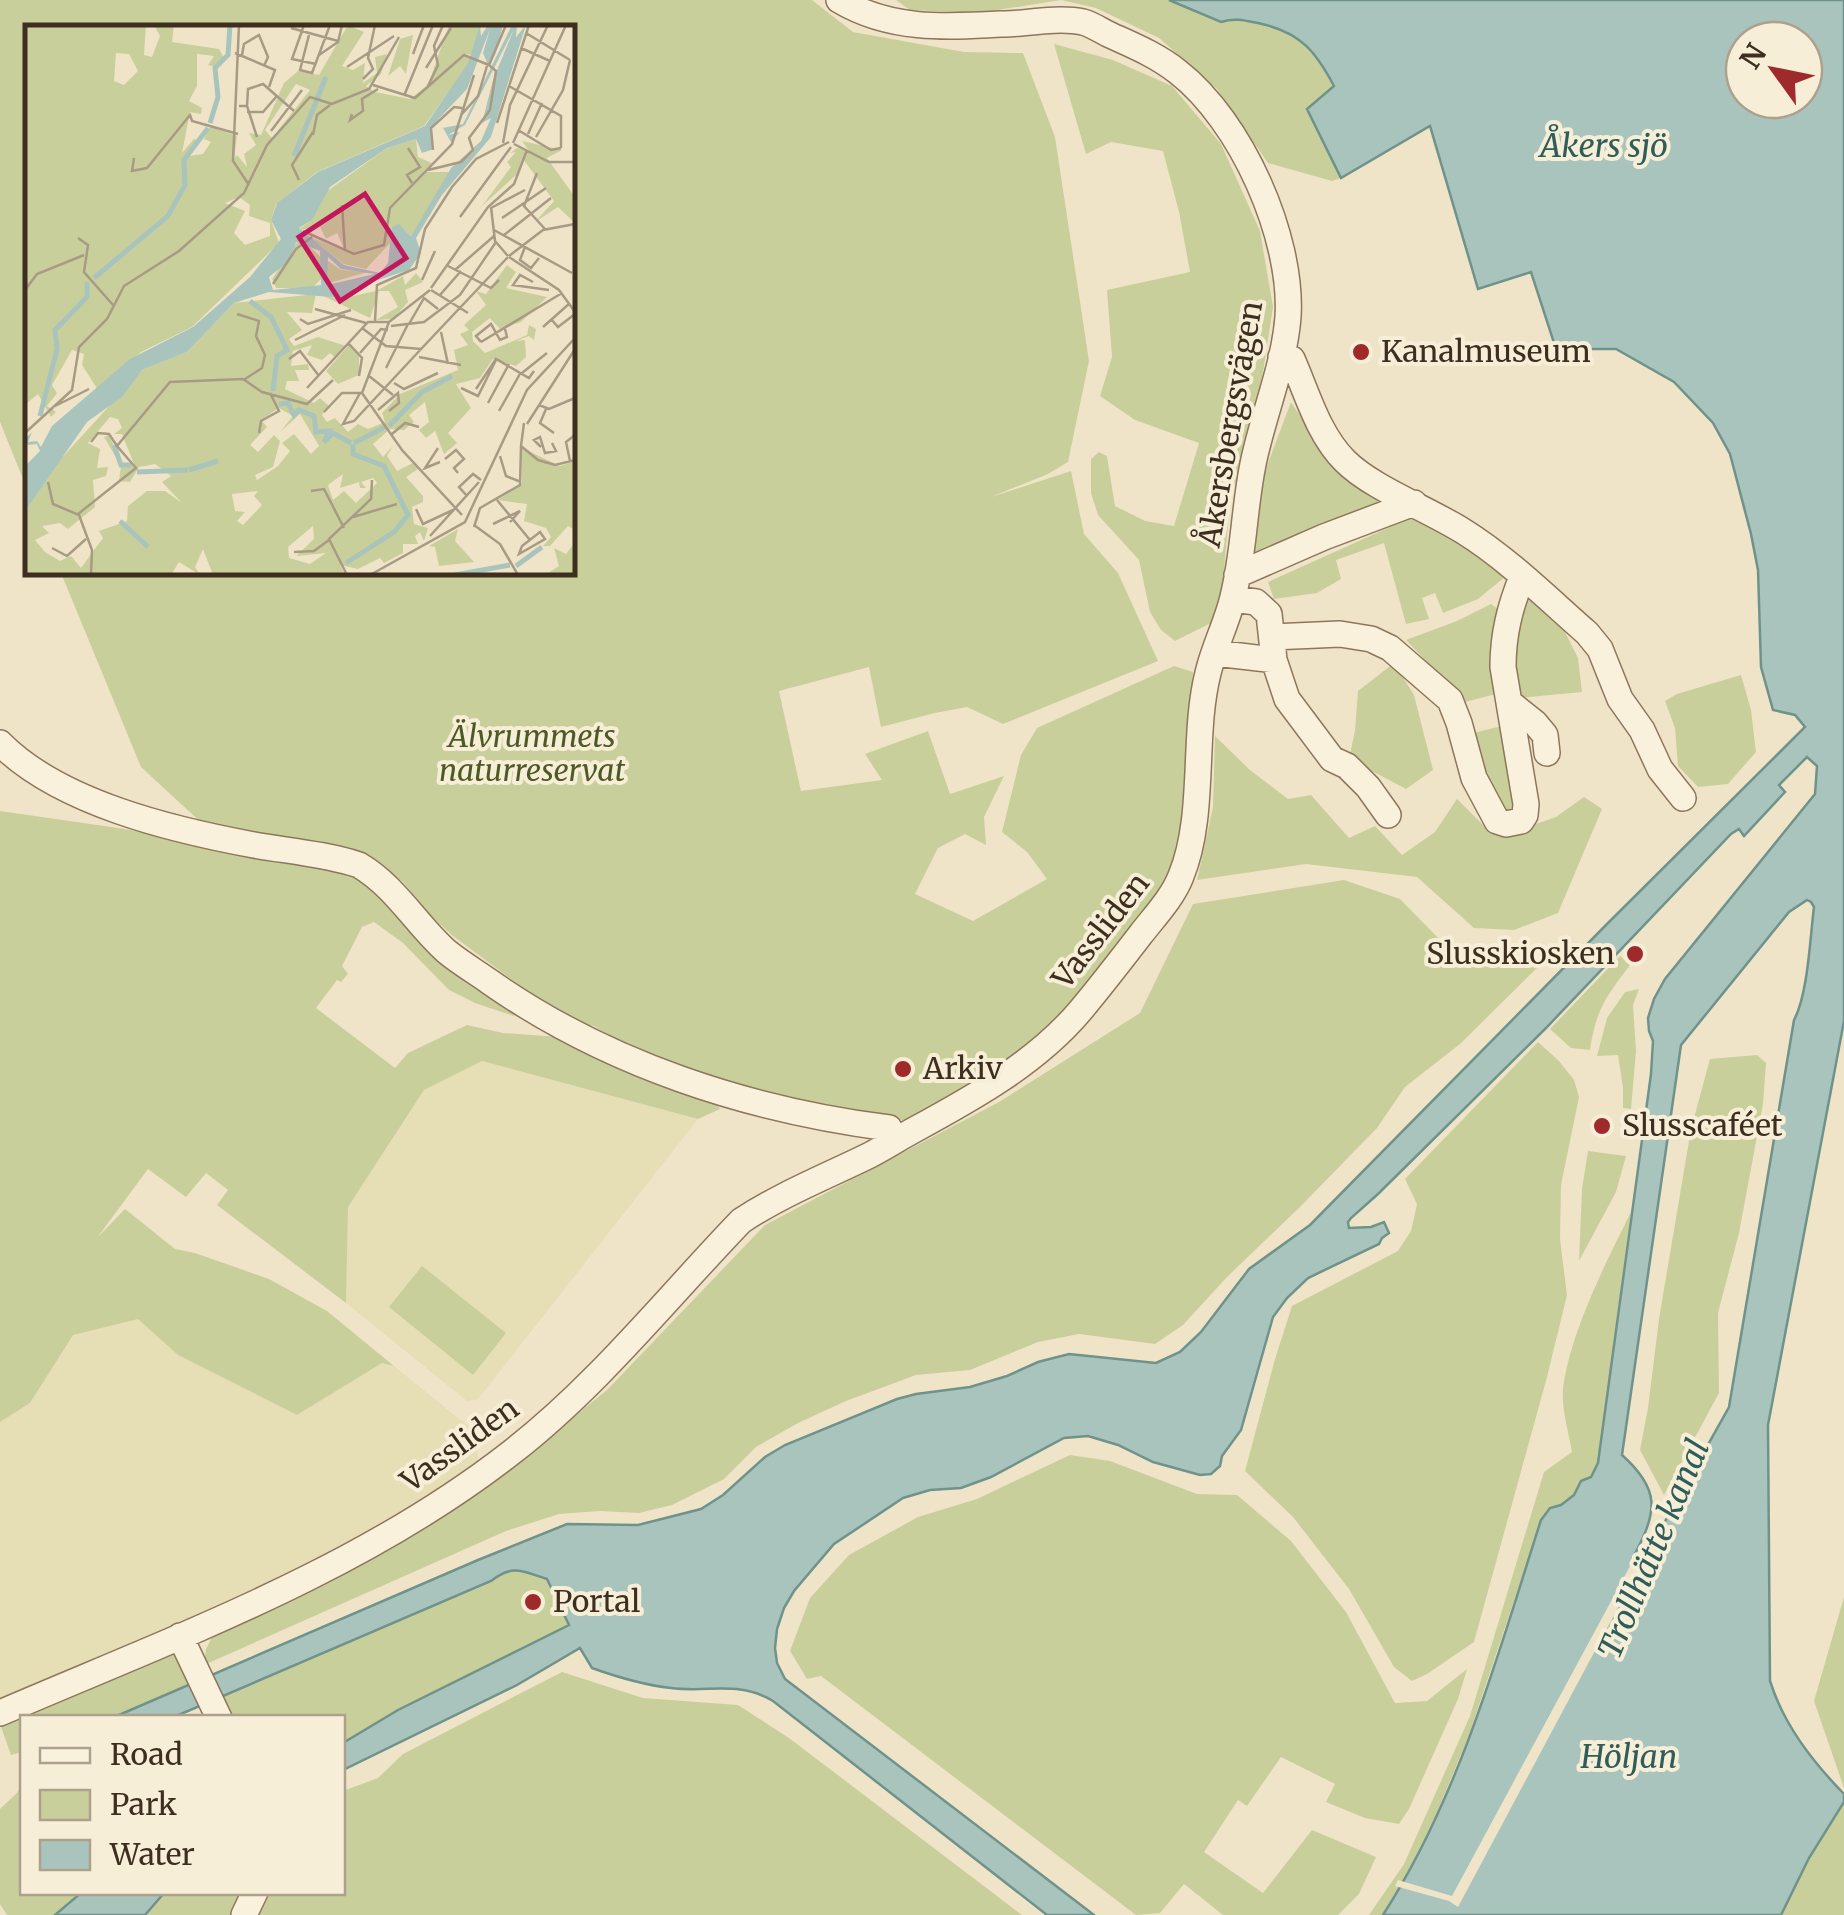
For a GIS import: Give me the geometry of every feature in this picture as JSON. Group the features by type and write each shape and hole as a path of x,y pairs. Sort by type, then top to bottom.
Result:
{"street":[{"name":"Åkersbergsvägen","path":"839,0 869,16 936,28 1084,22 1178,71 1229,126 1259,184 1274,224 1286,276 1288,316 1253,465 1235,587 1212,661"},
{"path":"1281,357 1292,359 1322,428 1346,462 1364,477 1478,541 1587,632 1600,649 1620,699 1642,730 1660,769 1683,798"},
{"name":"Åkersbergsvägen","path":"1235,587 1324,537 1414,503"},
{"path":"1212,661 1340,634 1372,639 1390,648 1450,700 1474,778 1498,821 1521,821 1526,804 1503,648 1510,604 1522,577"},
{"path":"1235,587 1268,614 1286,699 1332,759 1348,766 1388,816"},
{"name":"Vassliden","path":"0,1714 312,1576 398,1529 510,1454 582,1390 741,1222 766,1205 874,1153 961,1105 1048,1044 1078,1014 1171,894 1184,870 1195,801 1202,701 1212,661"},
{"path":"1510,703 1545,735 1547,753"},
{"path":"0,744 19,762 144,820 359,866 386,884 446,951 526,1008 621,1056 713,1089 803,1114 889,1128 896,1140"},
{"path":"180,1636 215,1711"}],"shaded area":[{"path":"482,1061 698,1119 478,1399 467,1401 346,1303 348,1207 424,1090"},
{"path":"139,1318 178,1355 297,1415 382,1363 394,1366 474,1431 479,1463 329,1554 182,1625 0,1701 0,1422 30,1403 73,1334"}],"green space":[{"name":"Älvrummets naturreservat","path":"0,0 812,0 853,32 964,52 1023,53 1055,137 1089,361 1068,462 991,497 1071,471 1084,534 1118,573 1158,661 1003,724 967,707 881,727 869,667 779,691 801,791 882,780 865,754 928,731 950,794 1004,776 984,817 986,845 965,834 938,848 915,894 973,921 1047,879 1027,852 1002,832 1021,755 1037,728 1174,666 1193,672 1182,818 1168,879 1097,977 1042,1037 955,1097 911,1120 892,1120 761,1093 633,1053 594,1026 566,1020 453,936 403,882 364,854 206,827 141,767 62,575 575,575 575,25 25,25 25,484 0,422"},
{"path":"896,0 1061,0 979,13 910,10"},
{"path":"1061,0 1169,0 1221,22 1262,24 1297,39 1314,54 1334,86 1307,110 1341,178 1332,181 1268,163 1217,89 1159,38 1096,8"},
{"path":"1054,44 1113,60 1172,86 1221,144 1260,231 1273,307 1252,424 1230,502 1223,582 1213,622 1175,641 1161,630 1150,612 1139,560 1098,515 1091,493 1091,459 1099,452 1107,456 1115,506 1145,521 1174,526 1199,443 1135,420 1100,396 1112,357 1107,290 1190,272 1179,212 1163,151 1111,142 1086,154"},
{"path":"1291,402 1331,463 1384,506 1249,562 1262,479"},
{"path":"1410,518 1462,542 1506,576 1478,599 1443,613 1435,593 1422,598 1429,619 1406,624 1384,543 1336,560 1341,579 1317,593 1274,599 1268,582"},
{"path":"1531,594 1564,630 1578,658 1582,692 1520,698 1509,647 1517,616"},
{"path":"1491,604 1502,612 1500,693 1465,702 1406,640"},
{"path":"1394,663 1414,695 1433,770 1406,789 1349,759 1358,691"},
{"path":"1741,675 1751,710 1756,752 1728,784 1698,787 1678,766 1675,728 1665,701"},
{"path":"1502,726 1519,814 1502,813 1493,799 1473,733"},
{"path":"1215,736 1288,799 1311,795 1349,838 1375,826 1402,855 1435,832 1457,799 1485,827 1533,825 1556,817 1584,797 1602,809 1558,913 1514,930 1474,928 1417,877 1306,864 1197,880 1213,807"},
{"path":"0,811 125,829 364,878 510,1005 514,1016 449,990 403,943 374,922 362,927 342,966 348,974 341,982 337,980 316,1008 395,1068 408,1053 467,1025 503,1033 560,1037 709,1093 720,1109 698,1119 482,1061 424,1090 348,1207 346,1303 217,1205 228,1190 206,1173 186,1197 148,1169 97,1238 125,1209 175,1249 269,1279 327,1311 394,1366 382,1363 297,1415 178,1355 138,1319 73,1335 30,1403 0,1422"},
{"path":"1344,880 1400,899 1450,950 1481,961 1541,964 1460,1044 1405,1087 1377,1128 1183,1325 1155,1344 1079,1334 1038,1342 970,1370 916,1375 798,1423 756,1447 724,1479 672,1505 639,1513 559,1514 506,1531 204,1665 206,1649 215,1631 505,1472 607,1390 765,1225 999,1102 1140,1013 1193,904"},
{"path":"1620,956 1630,965 1603,1004 1590,1050 1571,1048 1550,1029"},
{"path":"1639,989 1633,1005 1636,1051 1631,1109 1623,1108 1618,1055 1597,1056 1607,1018 1625,992"},
{"path":"1538,1042 1574,1080 1579,1097 1561,1185 1560,1239 1567,1295 1474,1642 1412,1681 1394,1667 1349,1589 1293,1517 1245,1471 1292,1306 1398,1251 1411,1231 1417,1204 1405,1179"},
{"path":"1757,1055 1766,1063 1763,1104 1739,1233 1718,1313 1719,1393 1664,1495 1640,1450 1691,1129 1710,1059"},
{"path":"1588,1151 1626,1156 1616,1192 1579,1261 1582,1189"},
{"path":"1631,1212 1598,1463 1574,1495 1541,1520 1469,1735 1436,1815 1383,1915 1369,1915 1404,1864 1470,1716 1544,1472 1572,1452 1563,1404 1567,1367 1590,1298"},
{"path":"422,1266 506,1333 473,1375 389,1307"},
{"path":"1070,1455 1110,1461 1197,1494 1237,1495 1291,1541 1346,1612 1395,1703 1427,1701 1467,1669 1458,1699 1399,1824 1365,1818 1326,1802 1335,1784 1281,1757 1247,1806 1238,1800 1204,1852 1263,1893 1312,1830 1376,1857 1359,1894 1338,1915 1223,1915 1184,1884 1160,1913 1136,1915 821,1676 807,1679 790,1651 810,1598 849,1555 918,1517 977,1499"},
{"path":"504,1571 522,1571 547,1579 569,1625 398,1710 345,1742 345,1715 230,1715 221,1698 491,1581"},
{"path":"1844,1597 1844,1788 1814,1701"},
{"path":"178,1653 193,1683 117,1715 20,1715 20,1753 11,1755 0,1724 133,1662"},
{"path":"562,1672 643,1698 738,1705 789,1738 1022,1915 259,1915 269,1895 345,1895 345,1790 378,1778 403,1754"},
{"path":"20,1788 20,1895 80,1895 55,1915 7,1915 0,1904 0,1809"},
{"path":"1844,1802 1844,1915 1781,1915 1809,1858"},
{"path":"162,1895 254,1895 244,1915 145,1915"}],"water":[{"path":"1169,0 1844,0 1844,1021 1768,1425 1770,1681 1791,1727 1844,1794 1844,1802 1809,1858 1781,1915 1383,1915 1434,1822 1475,1723 1541,1520 1550,1508 1574,1495 1598,1463 1651,1074 1653,1041 1648,1018 1654,999 1665,979 1815,794 1817,766 1807,757 1779,785 1785,792 1744,836 1739,829 1731,834 1546,1028 1351,1218 1349,1228 1384,1222 1389,1233 1379,1244 1308,1278 1287,1298 1273,1317 1241,1430 1211,1474 1200,1475 1153,1462 1088,1436 1064,1438 991,1477 961,1488 930,1490 903,1498 834,1544 794,1591 777,1629 775,1648 785,1679 1094,1915 1047,1915 773,1701 735,1689 671,1688 631,1680 592,1668 580,1648 517,1685 345,1769 345,1742 398,1710 569,1625 547,1579 524,1572 506,1572 179,1715 119,1715 567,1524 638,1525 701,1509 785,1445 897,1399 970,1387 1069,1354 1156,1363 1180,1352 1201,1332 1249,1269 1310,1225 1805,727 1795,715 1773,710 1761,667 1758,570 1751,534 1730,454 1713,423 1674,382 1616,349 1556,349 1531,272 1478,289 1430,126 1341,178 1307,109 1334,86 1321,63 1287,33 1242,20 1221,22","holes":["1807,900 1814,907 1805,981 1794,1020 1729,1407 1644,1559 1635,1554 1651,1513 1649,1490 1622,1455 1681,1045 1789,912"]},
{"path":"78,1895 162,1895 145,1915 55,1915"}],"pier":[{"path":"1636,1555 1644,1559 1458,1907 1395,1886 1398,1880 1452,1896"}],"place":[{"name":"Kanalmuseum","path":"1361,352"},
{"name":"Slusskiosken","path":"1635,954"},
{"name":"Arkiv","path":"903,1069"},
{"name":"Slusscaféet","path":"1602,1126"},
{"name":"Portal","path":"533,1602"}],"water label":[{"name":"Åkers sjö","path":"1604,146"},
{"name":"Trollhätte kanal","path":"1654,1549"},
{"name":"Höljan","path":"1629,1757"}]}
